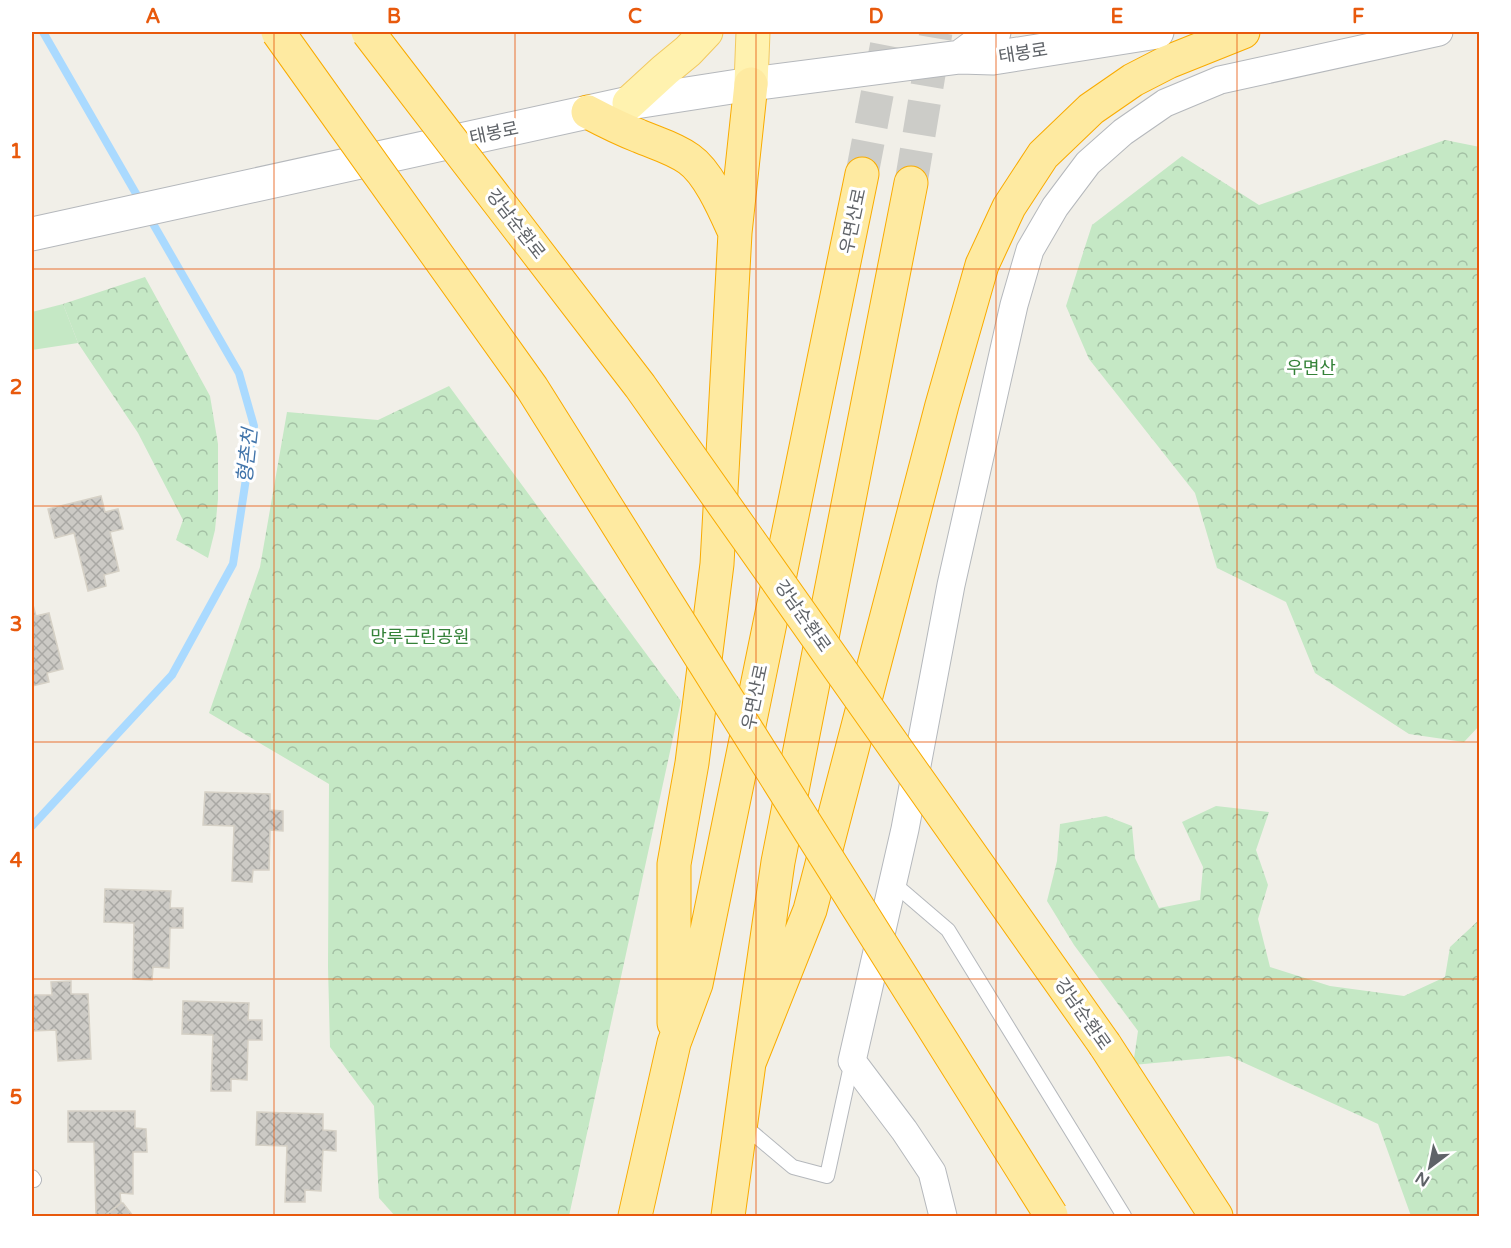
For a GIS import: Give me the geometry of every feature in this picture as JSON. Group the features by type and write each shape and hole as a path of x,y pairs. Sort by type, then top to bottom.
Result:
{"highway":[{"path":"278,32 532,388 1051,1216"},
{"name":"강남순환로","path":"368,32 640,386 1105,1045 1216,1216"},
{"path":"748,1063 810,910 942,405 982,265 1009,207 1043,155 1091,108 1133,80 1168,62 1243,32"},
{"path":"674,1043 674,864 692,763 717,564 735,233 751,84"},
{"path":"588,112 672,149 691,160 705,176 735,233"},
{"name":"우면산로","path":"635,1216 674,1043 696,984 862,174"},
{"path":"728,1216 778,862 910,183"}],"main road":[{"path":"629,103 706,32"},
{"path":"751,84 753,32"}],"street":[{"name":"태봉로","path":"960,57 994,32"},
{"name":"태봉로","path":"32,234 629,103 751,84 960,57 993,58 1157,32"},
{"path":"943,1216 932,1172 904,1130 852,1061 905,829 951,585 1014,305 1030,250 1055,207 1088,163 1123,132 1165,104 1220,80 1438,32"}],"lane":[{"path":"892,882 948,930 1124,1216"},
{"path":"740,1124 793,1167 827,1176 852,1061"}],"green space":[{"name":"우면산","path":"1445,140 1480,147 1480,725 1464,742 1409,734 1315,673 1286,602 1217,568 1195,493 1089,359 1066,306 1092,225 1182,156 1259,205"},
{"path":"145,277 210,396 218,444 218,499 215,530 208,558 176,540 183,520 138,433 78,343 63,304"},
{"path":"63,304 78,343 32,350 32,312"},
{"name":"망루근린공원","path":"449,386 681,701 569,1216 395,1216 379,1198 374,1106 330,1047 329,784 209,713 260,567 287,412 378,420"},
{"path":"1216,806 1269,812 1256,850 1268,885 1258,919 1270,967 1330,986 1404,996 1445,977 1450,947 1479,920 1479,1216 1411,1216 1378,1124 1229,1056 1133,1065 1138,1031 1074,945 1047,901 1057,861 1060,824 1106,816 1132,826 1135,858 1159,908 1200,900 1203,867 1182,822"}],"building":[{"path":"101,496 105,512 118,509 123,529 110,532 119,571 104,575 106,586 88,591 74,533 55,538 48,509"},
{"path":"32,606 36,616 49,613 63,669 47,673 49,682 32,686"},
{"path":"205,792 270,794 270,810 283,811 283,831 270,830 269,870 253,870 252,882 232,881 234,826 203,825"},
{"path":"105,889 171,891 170,908 183,908 183,928 170,928 169,968 153,967 152,980 133,979 134,923 104,922"},
{"path":"71,981 71,994 88,994 91,1059 58,1061 56,1030 32,1031 32,995 52,995 51,982"},
{"path":"183,1001 249,1003 248,1020 262,1020 262,1040 248,1040 247,1080 231,1079 231,1091 211,1091 213,1035 182,1034"},
{"path":"68,1111 135,1111 135,1128 146,1129 147,1152 133,1152 133,1194 120,1193 121,1203 104,1216 96,1216 94,1142 68,1142"},
{"path":"257,1112 323,1114 323,1130 336,1131 336,1151 323,1150 321,1191 305,1190 305,1202 285,1202 287,1146 256,1145"},
{"path":"121,1203 133,1216 105,1216"}],"waterway":[{"name":"형촌천","path":"43,32 142,204"},
{"name":"형촌천","path":"32,826 172,675 233,564 254,426 239,373 148,215"}],"tunnel":[{"path":"862,174 889,32"},
{"path":"911,183 936,32"}]}
